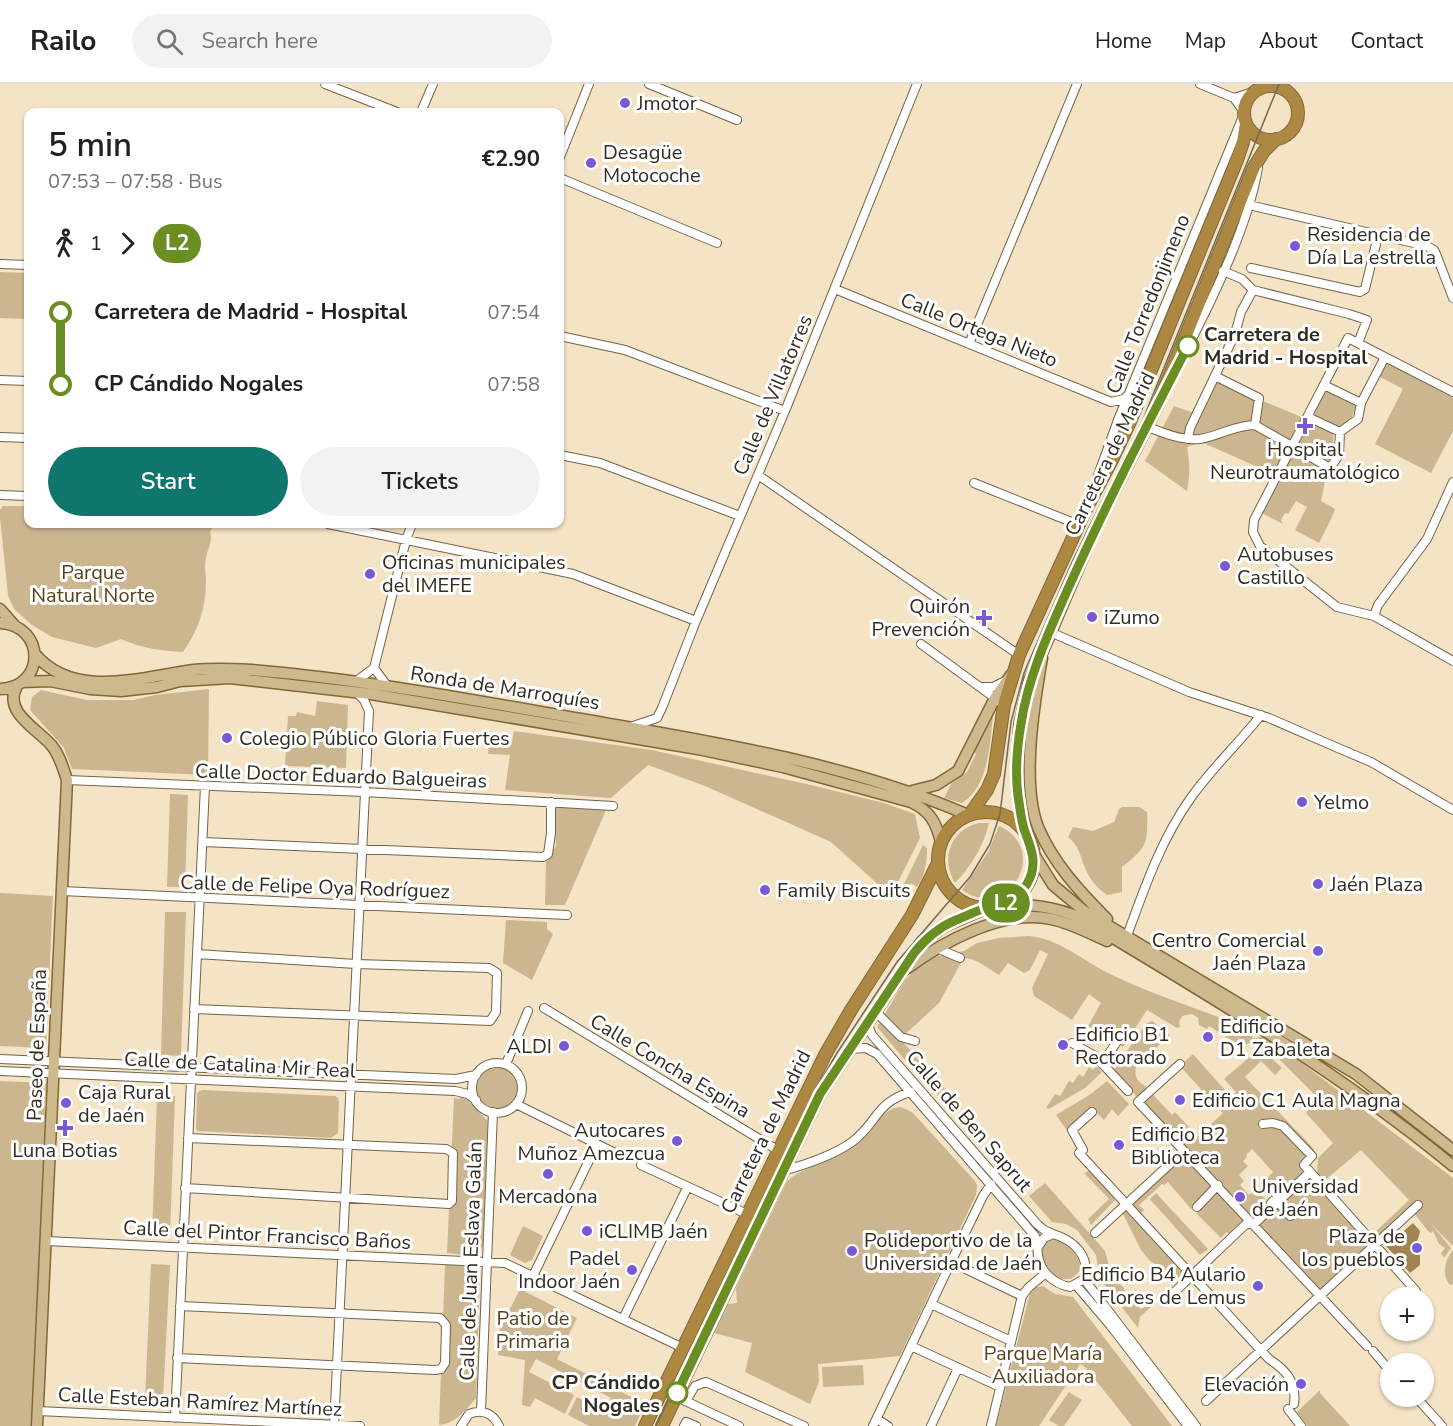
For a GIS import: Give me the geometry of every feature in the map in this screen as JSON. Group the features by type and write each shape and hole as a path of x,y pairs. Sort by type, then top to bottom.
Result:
{"highway":[{"path":"1292,84 1293,98 1298,110 1295,125 1288,134 1276,140 1258,137 1251,132 1245,116 1247,100 1262,87 1282,88 1293,98"},
{"name":"Carretera de Madrid","path":"969,814 987,790 994,774 1000,701 1086,508 1129,424 1237,160 1243,142 1245,116"},
{"name":"Carretera de Madrid","path":"1025,832 1018,795 1017,760 1030,680 1092,535 1164,391 1254,167 1276,140"},
{"path":"984,812 1000,814 1014,821 1025,832 1033,853 1034,866 1029,882 1018,895 1004,904 988,907 973,906 954,896 943,881 938,863 941,842 950,827 969,814 984,812"},
{"name":"Carretera de Madrid","path":"645,1426 825,1055 912,915 938,863"},
{"name":"Carretera de Madrid","path":"662,1426 681,1398 695,1360 820,1094 901,973 929,936 956,920 988,907"}],"main road":[{"name":"Ronda de Marroquíes","path":"0,609 29,638 35,654 46,667 60,674 95,681 137,681 197,669 219,669 272,672 355,688"},
{"path":"0,623 15,626"},
{"path":"1045,645 1032,742 1030,794 1033,810 1045,842 1055,859 1079,890 1116,928"},
{"path":"20,684 33,668 35,654"},
{"name":"Ronda de Marroquíes","path":"0,689 50,681 90,689 121,691 190,680 230,678 388,692 629,727 736,747 812,764 909,792 969,814"},
{"name":"Paseo de España","path":"20,684 13,692 22,717 28,726 52,747 62,761 67,780 37,1426"},
{"name":"Ronda de Marroquíes","path":"388,692 698,749 825,778 922,807 928,811 936,824 941,842"},
{"path":"909,792 927,789 952,776 962,766 1000,701"},
{"path":"1033,853 1047,877 1061,893 1084,911 1116,928 1356,1074 1453,1149"},
{"path":"1004,904 1044,906 1072,914 1239,1014 1352,1090 1453,1166"},
{"path":"901,973 954,940 1012,918 1051,919 1140,954"}],"street":[{"path":"325,84 387,108"},
{"path":"423,108 433,84"},
{"path":"564,147 589,84"},
{"path":"649,84 737,120"},
{"name":"Calle de Villatorres","path":"657,718 785,411 917,84"},
{"path":"969,344 1077,84"},
{"path":"1200,84 1234,98 1245,116"},
{"path":"1234,98 1262,87"},
{"name":"Calle Torredonjimeno","path":"1086,508 1128,395 1245,116"},
{"path":"1164,391 1189,345 1223,271 1249,205 1261,156"},
{"path":"564,180 717,243"},
{"path":"1249,205 1427,246 1434,250 1453,298"},
{"path":"1251,268 1360,292 1365,289 1378,236"},
{"path":"0,264 24,265"},
{"path":"1223,271 1242,279 1253,290 1367,320 1358,343"},
{"name":"Calle Ortega Nieto","path":"835,289 1111,402"},
{"path":"1188,439 1190,428 1235,334 1241,312 1253,290"},
{"path":"564,337 625,350 785,411"},
{"path":"1453,393 1348,338 1254,520 1253,532 1260,546 1337,607 1374,616 1453,661"},
{"path":"1340,432 1358,419 1361,403 1385,357"},
{"path":"1215,376 1259,398 1256,425"},
{"path":"0,380 24,381"},
{"path":"1324,385 1361,403"},
{"path":"1118,420 1111,402 1124,399 1128,395"},
{"path":"1308,417 1340,432"},
{"path":"1148,427 1188,439 1200,439 1244,425 1256,425 1330,468 1339,455 1340,432"},
{"path":"0,437 24,438"},
{"path":"564,456 600,463 740,516"},
{"path":"758,475 1019,656"},
{"path":"1374,616 1378,605 1426,539 1453,482"},
{"path":"974,483 1079,525"},
{"path":"0,495 24,496"},
{"path":"348,528 573,574 696,621"},
{"path":"334,1425 369,711 355,688 374,668 410,528"},
{"path":"1050,632 1189,692 1261,715 1371,762 1453,810"},
{"path":"921,644 1000,701"},
{"path":"369,711 374,703 388,692 374,668"},
{"path":"982,687 993,687 1010,676"},
{"path":"1127,936 1161,849 1178,817 1210,774 1261,715"},
{"path":"629,727 657,718 660,729 669,735"},
{"name":"Calle Doctor Eduardo Balgueiras","path":"67,780 364,792 613,806"},
{"path":"175,1418 205,786"},
{"path":"203,842 543,857 548,854 551,802"},
{"name":"Calle de Felipe Oya Rodríguez","path":"62,891 567,915"},
{"path":"939,949 960,958 953,946 954,940"},
{"path":"194,1009 490,1022 496,1012 497,973 489,968 197,954"},
{"name":"Calle Concha Espina","path":"544,1008 779,1151"},
{"path":"506,1064 528,1011"},
{"path":"879,1015 901,1037 915,1041"},
{"name":"Calle de Ben Saprut","path":"867,1023 872,1035 1037,1224 1053,1234"},
{"path":"1071,1043 1095,1056 1130,1094"},
{"path":"1102,1064 1116,1043"},
{"name":"Calle de Ben Saprut","path":"850,1049 864,1047 871,1050 911,1092 1035,1236 1038,1247"},
{"name":"Calle de Catalina Mir Real","path":"0,1059 456,1079 476,1075"},
{"path":"489,1064 506,1064 517,1072 521,1080 522,1093 516,1104 506,1111 493,1112 483,1108 476,1100 472,1085 476,1075 489,1064"},
{"path":"1180,1064 1169,1080 1138,1102 1380,1360"},
{"name":"Calle de Catalina Mir Real","path":"0,1071 455,1091 468,1094 476,1100"},
{"name":"Calle de Ben Saprut","path":"783,1171 852,1142 886,1104 896,1096 911,1092"},
{"path":"516,1104 615,1153"},
{"name":"Calle de Juan Eslava Galán","path":"482,1412 493,1112"},
{"path":"1092,1112 1072,1130 1083,1150 1079,1153 1262,1351 1287,1372 1294,1388 1291,1407 1301,1426"},
{"path":"1263,1125 1285,1124 1312,1156 1304,1165 1412,1287"},
{"path":"185,1188 449,1204 452,1201 453,1153 449,1149 188,1138"},
{"path":"533,1276 597,1144"},
{"path":"1095,1233 1184,1151"},
{"path":"641,1165 747,1214"},
{"path":"1164,1302 1246,1224 1253,1223 1310,1172"},
{"path":"888,1426 875,1422 983,1196 991,1184"},
{"path":"1197,1207 1218,1185"},
{"path":"623,1319 687,1188"},
{"path":"1253,1223 1278,1196 1271,1189"},
{"path":"1278,1202 1290,1216"},
{"path":"1206,1401 1418,1205"},
{"path":"1053,1234 1067,1238 1083,1256 1087,1269 1084,1279 1077,1285 1071,1287 1060,1285 1046,1273 1038,1259 1038,1247 1044,1238 1053,1234"},
{"name":"Calle del Pintor Francisco Baños","path":"46,1241 505,1263 683,1348"},
{"path":"951,1262 1022,1296"},
{"path":"991,1426 1022,1296 1046,1273"},
{"path":"1084,1279 1197,1426"},
{"path":"1077,1285 1188,1426"},
{"path":"1321,1296 1332,1296"},
{"path":"931,1304 1011,1341"},
{"path":"180,1306 339,1313"},
{"name":"Calle de Juan Eslava Galán","path":"337,1367 441,1369 445,1363 446,1325 444,1320 437,1317 339,1313"},
{"path":"911,1346 1000,1387"},
{"path":"177,1358 337,1367"},
{"path":"931,1426 958,1368"},
{"path":"739,1426 681,1398 695,1386 706,1382 804,1426"},
{"path":"1425,1407 1442,1426"},
{"name":"Calle Esteban Ramírez Martínez","path":"38,1411 360,1426"},
{"path":"461,1426 464,1418 469,1414 482,1412 492,1416 499,1426"},
{"path":"684,1426 686,1422 696,1426"}],"green space":[{"path":"0,272 24,273 24,319 0,318"},
{"path":"1387,363 1453,398 1453,431 1431,473 1375,444 1403,389 1380,377"},
{"path":"1217,382 1311,421 1326,389 1356,406 1351,419 1333,433 1334,454 1327,471 1321,501 1335,509 1319,543 1295,530 1307,507 1296,501 1281,520 1283,524 1262,513 1281,479 1251,464 1201,442 1187,447 1189,480 1187,491 1145,461 1174,406 1200,415"},
{"name":"Parque Natural Norte","path":"3,506 24,506 24,528 213,528 210,531 211,542 205,561 206,592 203,610 193,636 183,652 136,645 121,639 96,648 52,637 32,625 14,609 8,595 0,510"},
{"path":"209,689 208,775 72,769 64,748 30,710 32,697 41,690 87,700 133,700"},
{"path":"317,701 348,705 346,768 285,766 288,716 296,716 297,712 315,716"},
{"path":"994,707 990,746 979,785 962,803 944,798 951,784 967,772"},
{"path":"514,731 652,750 884,803 915,814 920,838 891,896 831,842 705,786 648,765 611,798 505,790 510,755 488,754 489,740 512,742"},
{"path":"170,794 188,795 185,887 167,887"},
{"path":"555,804 606,810 565,905 545,905 546,862 556,846"},
{"path":"1122,807 1139,807 1147,812 1146,838 1137,854 1122,867 1122,892 1107,895 1092,880 1077,847 1068,837 1073,827 1093,831 1114,822"},
{"path":"979,823 989,823 984,839 971,863 955,883 948,864 951,846 961,832"},
{"path":"999,826 1014,837 1022,850 1023,865 1018,879 1008,890 995,897 979,898 962,890 988,852"},
{"path":"923,845 927,848 924,874 917,887 911,883 909,887 904,884"},
{"path":"0,893 53,896 46,1048 0,1046"},
{"path":"165,912 186,912 181,1056 161,1055"},
{"path":"506,920 547,922 547,929 553,934 532,980 503,963"},
{"path":"1029,936 1062,946 1102,970 1128,982 1242,1026 1254,1039 1265,1035 1453,1178 1453,1246 1431,1224 1451,1248 1444,1258 1441,1253 1445,1248 1439,1244 1433,1231 1431,1233 1428,1231 1414,1213 1374,1241 1370,1237 1409,1200 1361,1150 1318,1186 1370,1245 1320,1292 1258,1224 1282,1201 1266,1179 1273,1172 1252,1149 1243,1161 1248,1166 1239,1175 1244,1181 1240,1185 1249,1195 1256,1189 1265,1199 1229,1234 1226,1232 1221,1238 1196,1213 1199,1210 1195,1206 1191,1209 1168,1182 1162,1184 1139,1205 1144,1210 1141,1213 1185,1262 1183,1263 1129,1206 1188,1151 1113,1071 1146,1024 1152,1021 1170,1035 1136,1067 1137,1078 1172,1115 1175,1112 1189,1127 1186,1131 1194,1140 1223,1113 1215,1105 1210,1109 1196,1094 1201,1089 1180,1066 1193,1054 1231,1097 1236,1092 1224,1079 1259,1049 1262,1049 1282,1068 1275,1075 1261,1061 1245,1077 1314,1149 1298,1165 1313,1183 1317,1179 1318,1158 1333,1143 1306,1113 1318,1098 1260,1040 1246,1044 1238,1038 1239,1045 1209,1026 1207,1029 1199,1025 1198,1018 1192,1014 1182,1016 1179,1022 1180,1027 1177,1028 1147,1010 1123,1047 1088,1026 1101,1003 1089,994 1072,1020 1034,996 1032,988 1048,954 1040,950 1030,970 1024,973 1008,963 999,975 968,958 957,960 961,963 939,1003 900,1039 962,1108 955,1114 939,1095 933,1093 877,1027 904,982 915,969 934,957 964,951 977,943 999,938"},
{"path":"1096,1066 1102,1072 1085,1088 1049,1109 1046,1108 1055,1094 1060,1096 1069,1081 1073,1083 1079,1074 1083,1077 1089,1067 1093,1070"},
{"path":"497,1067 512,1073 518,1088 512,1103 497,1109 482,1103 476,1088 482,1073"},
{"path":"0,1081 46,1083 33,1426 0,1426"},
{"path":"1107,1081 1129,1104 1118,1116 1112,1109 1104,1120 1093,1109 1068,1132 1056,1115 1091,1094"},
{"path":"203,1090 335,1096 339,1102 338,1133 331,1138 198,1131 196,1129 197,1094"},
{"path":"157,1095 175,1096 170,1236 152,1236"},
{"path":"460,1095 488,1121 483,1245 477,1253 468,1255 447,1253 454,1098 459,1099"},
{"name":"Polideportivo de la Universidad de Jaén","path":"901,1107 912,1112 974,1180 977,1185 976,1195 900,1356 818,1364 819,1382 810,1404 745,1372 752,1343 714,1333 727,1304 737,1303 736,1288 787,1181 803,1170 847,1151 861,1141 887,1112"},
{"path":"1089,1171 1116,1199 1091,1225 1088,1219 1109,1199 1084,1173"},
{"path":"1045,1183 1105,1251 1112,1277 1123,1287 1128,1299 1141,1309 1152,1303 1153,1305 1140,1317 1138,1328 1100,1279 1096,1255 1077,1230 1066,1224 1052,1222 1029,1196"},
{"path":"1156,1193 1208,1249 1200,1255 1148,1197 1150,1199"},
{"path":"1125,1210 1185,1274 1179,1278 1150,1261 1141,1250 1122,1212"},
{"path":"523,1226 543,1236 532,1260 525,1263 510,1255"},
{"path":"1054,1238 1064,1243 1079,1260 1080,1271 1071,1279 1058,1279 1042,1257 1042,1246"},
{"path":"1453,1250 1453,1284 1450,1285 1447,1281 1445,1267"},
{"path":"151,1264 170,1265 163,1400 145,1399"},
{"path":"445,1265 472,1265 477,1268 480,1275 476,1398 455,1419 439,1425"},
{"name":"Parque María Auxiliadora","path":"1043,1286 1055,1294 1073,1297 1172,1426 1132,1426 1086,1368 1080,1364 1039,1426 996,1426 1030,1293 1036,1287"},
{"name":"Patio de Primaria","path":"520,1289 577,1318 557,1359 645,1404 635,1426 589,1426 568,1415 577,1397 604,1411 611,1398 536,1359 529,1372 574,1395 565,1414 535,1398 530,1407 522,1405 525,1360 498,1355 500,1329"},
{"path":"863,1365 864,1385 823,1387 822,1367"},
{"path":"1320,1390 1320,1393 1350,1426 1307,1426 1297,1412"},
{"path":"1069,1392 1082,1400 1064,1426 1059,1426 1049,1420"}],"shaded area":[{"path":"1413,1223 1420,1231 1415,1251 1420,1255 1420,1265 1410,1273 1386,1246"}],"tram line":[{"path":"656,1426 817,1087 897,962 970,877 990,844 1000,814 1011,722 1024,673 1072,562 1142,422 1279,84"}],"bus line":[{"name":"L2","path":"677,1393 695,1360 820,1094 914,953 922,942 944,926 988,907 1008,902 1018,895 1029,882 1034,857 1025,832 1018,795 1017,760 1020,724 1030,680 1092,535 1188,346"}],"place":[{"name":"Jmotor","path":"625,103"},
{"name":"Desagüe Motocoche","path":"591,163"},
{"name":"Residencia de Día La estrella","path":"1295,246"},
{"name":"Carretera de Madrid - Hospital","path":"1188,346"},
{"name":"Hospital Neurotraumatológico","path":"1305,426"},
{"name":"Autobuses Castillo","path":"1225,566"},
{"name":"Oficinas municipales del IMEFE","path":"370,574"},
{"name":"iZumo","path":"1092,617"},
{"name":"Quirón Prevención","path":"984,618"},
{"name":"Colegio Público Gloria Fuertes","path":"227,738"},
{"name":"Yelmo","path":"1302,802"},
{"name":"Jaén Plaza","path":"1318,884"},
{"name":"Family Biscuits","path":"765,890"},
{"name":"Centro Comercial Jaén Plaza","path":"1318,951"},
{"name":"Edificio D1 Zabaleta","path":"1208,1037"},
{"name":"Edificio B1 Rectorado","path":"1063,1045"},
{"name":"ALDI","path":"564,1046"},
{"name":"Edificio C1 Aula Magna","path":"1180,1100"},
{"name":"Caja Rural de Jaén","path":"66,1103"},
{"name":"Luna Botias","path":"65,1128"},
{"name":"Autocares Muñoz Amezcua","path":"677,1141"},
{"name":"Edificio B2 Biblioteca","path":"1119,1145"},
{"name":"Mercadona","path":"548,1174"},
{"name":"Universidad de Jaén","path":"1240,1197"},
{"name":"iCLIMB Jaén","path":"587,1231"},
{"name":"Plaza de los pueblos","path":"1417,1248"},
{"name":"Polideportivo de la Universidad de Jaén","path":"852,1251"},
{"name":"Padel Indoor Jaén","path":"632,1270"},
{"name":"Edificio B4 Aulario Flores de Lemus","path":"1258,1286"},
{"name":"Elevación","path":"1301,1384"},
{"name":"CP Cándido Nogales","path":"677,1393"}]}
